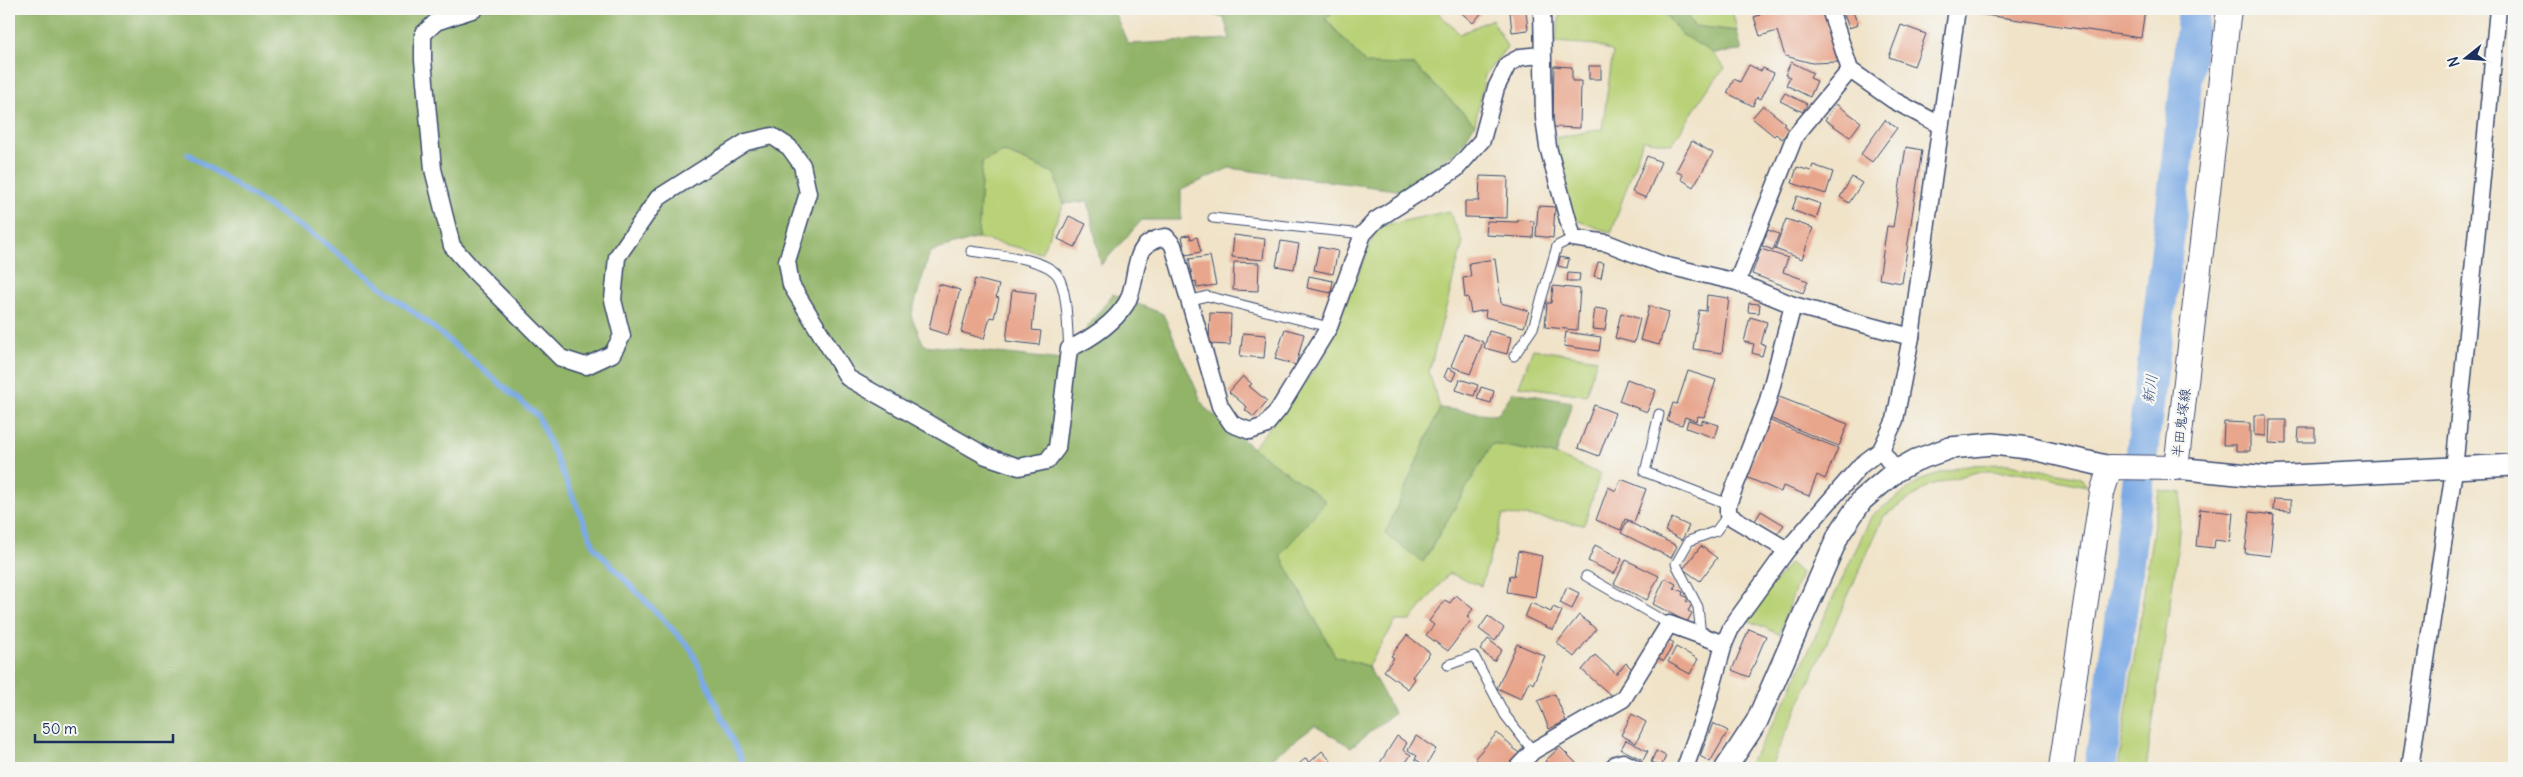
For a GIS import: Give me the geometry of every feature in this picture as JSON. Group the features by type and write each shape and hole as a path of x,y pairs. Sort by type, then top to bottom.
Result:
{"main road":[{"name":"半田鬼塚線","path":"2110,467 2176,468 2230,9"},
{"path":"2061,768 2102,493 2110,467"}],"street":[{"path":"475,9 436,22 424,34 423,60 433,169 452,246 475,272 562,358 586,366 612,354 622,336 613,300 617,256 658,198 746,142 772,136 789,147 802,165 808,193 787,261 791,285 848,378 986,456 1019,467 1046,461 1057,448 1069,348 1086,341 1116,317 1127,302 1142,249 1152,239 1166,238 1173,245 1220,406 1232,424 1250,431 1265,426 1279,409 1329,327 1363,234 1376,220 1456,169 1482,140 1496,88 1508,64 1520,58 1541,55"},
{"path":"1542,9 1541,55 1544,118 1548,147 1573,238 1607,243 1663,265 1737,282 1793,305 1911,337"},
{"path":"1830,9 1850,70 1893,100 1940,125"},
{"path":"1686,768 1705,712 1724,644 1732,626 1787,550 1861,465 1881,450 1895,420 1911,337 1957,9"},
{"path":"2410,768 2454,470 2498,9"},
{"path":"1737,282 1794,136 1850,70"},
{"path":"1787,550 1728,510 1767,404 1793,305"},
{"path":"1726,768 1757,720 1839,534 1862,500 1896,472 1916,460 1950,448 1993,444 2028,448 2110,467"},
{"path":"1881,450 1896,472"},
{"path":"2176,468 2268,477 2454,470 2514,465"},
{"path":"1517,768 1533,751 1623,699 1669,624 1724,644"},
{"path":"1613,768 1616,764 1623,762 1635,768"}],"lane":[{"path":"1213,218 1363,234"},
{"path":"1514,356 1532,328 1557,246 1573,238"},
{"path":"971,251 1043,264 1058,276 1064,292 1069,348"},
{"path":"1189,301 1207,296 1329,327"},
{"path":"1659,414 1645,472 1728,510 1716,531 1688,541 1676,564 1698,607 1700,636"},
{"path":"1586,576 1669,624"},
{"path":"1448,665 1474,656 1505,715 1533,751"}],"green space":[{"path":"9,9 1113,9 1128,44 1230,39 1224,18 1193,9 1336,9 1325,19 1366,64 1414,65 1475,124 1460,149 1403,191 1229,168 1181,190 1181,220 1142,220 1101,265 1088,201 1064,204 1054,173 1004,152 982,162 978,238 930,252 911,316 924,345 1062,360 1113,294 1163,314 1204,407 1253,448 1326,501 1280,555 1335,656 1368,666 1394,713 1351,747 1315,726 1270,759 1264,768 9,768"},
{"path":"1336,9 1434,9 1460,34 1492,19 1507,47 1485,75 1475,124 1414,65 1366,64 1325,18"},
{"path":"1561,9 1661,9 1681,34 1713,53 1725,68 1707,90 1672,144 1643,140 1611,233 1573,219 1555,138 1602,129 1613,52 1597,45 1555,42"},
{"path":"1661,9 1683,9 1694,26 1737,31 1742,51 1713,53 1681,34"},
{"path":"1683,9 1732,9 1737,31 1694,26"},
{"path":"1004,152 1054,173 1064,204 1041,253 978,238 982,161"},
{"path":"1449,211 1463,242 1429,372 1440,408 1386,534 1423,562 1492,444 1556,455 1600,474 1584,525 1536,517 1503,515 1481,586 1449,573 1410,621 1396,621 1368,666 1335,656 1280,555 1253,448 1324,358 1377,227"},
{"path":"1533,349 1597,359 1586,395 1519,386"},
{"path":"1513,392 1572,402 1556,455 1492,444 1423,562 1385,534 1440,408 1497,415"},
{"path":"2009,464 2080,477 2087,486 2019,472 1977,472 1930,485 1884,516 1770,768 1747,768 1782,708 1872,515 1924,478 1966,465"},
{"path":"2159,490 2182,493 2177,554 2146,768 2118,768"},
{"path":"1790,563 1801,573 1779,634 1745,619"}],"building":[{"path":"1457,9 1485,9 1473,23"},
{"path":"1759,9 1791,9 1791,11 1823,9 1839,62 1812,63 1785,56 1777,31 1760,36 1754,17 1760,15"},
{"path":"1852,9 1858,25 1849,28 1843,12"},
{"path":"1980,9 2145,9 2141,38 1979,14"},
{"path":"1526,11 1528,30 1512,32 1510,12"},
{"path":"1901,25 1926,34 1914,66 1889,57"},
{"path":"1791,62 1813,73 1810,78 1817,81 1810,97 1786,85 1790,77 1785,75"},
{"path":"1749,65 1761,71 1763,68 1774,73 1761,99 1757,97 1753,106 1727,93 1734,79 1740,82"},
{"path":"1554,66 1572,67 1572,81 1581,81 1580,128 1553,127"},
{"path":"1589,66 1601,66 1601,79 1589,79"},
{"path":"1785,93 1807,104 1803,112 1780,101"},
{"path":"1836,104 1861,122 1850,137 1825,120"},
{"path":"1763,105 1785,123 1783,125 1789,130 1782,139 1776,134 1774,136 1752,118"},
{"path":"1885,120 1897,128 1872,162 1861,154"},
{"path":"1692,141 1713,153 1693,187 1681,179 1683,175 1676,171"},
{"path":"1906,147 1922,150 1902,283 1879,279 1887,226 1893,227"},
{"path":"1647,156 1661,162 1646,198 1632,192"},
{"path":"1813,165 1833,172 1826,194 1792,183 1797,167 1811,171"},
{"path":"1480,176 1508,177 1507,218 1465,217 1465,201 1479,201"},
{"path":"1852,177 1862,183 1849,203 1840,197"},
{"path":"1797,196 1821,204 1816,219 1792,210"},
{"path":"1538,206 1555,207 1553,238 1536,236"},
{"path":"1069,216 1086,224 1075,247 1058,239"},
{"path":"1786,219 1813,228 1802,259 1775,249"},
{"path":"1518,220 1534,221 1533,238 1486,235 1487,221 1518,222"},
{"path":"1768,230 1779,234 1773,250 1762,246"},
{"path":"1190,235 1191,239 1197,237 1201,252 1186,255 1182,236"},
{"path":"1234,235 1265,239 1263,260 1232,257"},
{"path":"1281,241 1299,244 1294,269 1276,266"},
{"path":"1319,247 1338,251 1333,274 1314,270"},
{"path":"1761,249 1788,258 1783,272 1808,281 1803,293 1752,274"},
{"path":"1210,256 1216,285 1197,288 1196,281 1193,282 1189,259"},
{"path":"1560,257 1569,259 1567,268 1558,266"},
{"path":"1495,259 1501,303 1529,311 1524,327 1485,317 1486,310 1471,313 1468,297 1465,298 1463,278 1471,277 1469,263"},
{"path":"1234,262 1259,263 1258,291 1233,290"},
{"path":"1598,262 1604,263 1601,278 1594,276"},
{"path":"1568,273 1580,274 1579,281 1567,281"},
{"path":"1309,276 1333,281 1331,293 1307,288"},
{"path":"975,279 999,285 996,297 999,298 994,318 990,317 984,339 961,332"},
{"path":"939,284 960,290 948,335 929,329"},
{"path":"1553,286 1580,289 1577,330 1545,327 1547,303 1551,303"},
{"path":"1012,290 1036,293 1032,330 1041,331 1039,345 1006,341"},
{"path":"1707,295 1729,298 1722,353 1693,349 1699,310 1706,311"},
{"path":"1749,303 1760,304 1759,313 1748,312"},
{"path":"1649,306 1669,312 1659,345 1640,340"},
{"path":"1595,308 1608,310 1605,330 1592,329"},
{"path":"1210,313 1231,314 1230,345 1209,344"},
{"path":"1621,313 1640,319 1634,343 1615,338"},
{"path":"1750,317 1767,322 1761,344 1765,345 1762,356 1752,353 1754,344 1744,342"},
{"path":"1285,329 1304,334 1296,365 1275,359"},
{"path":"1489,331 1511,337 1507,354 1484,348"},
{"path":"1566,332 1601,337 1599,351 1564,346"},
{"path":"1243,333 1266,335 1264,358 1240,356"},
{"path":"1464,334 1483,342 1470,374 1451,366"},
{"path":"1448,368 1456,372 1452,381 1444,377"},
{"path":"1688,371 1716,380 1704,417 1698,416 1696,421 1685,417 1682,425 1667,421 1673,403 1677,404"},
{"path":"1243,376 1252,384 1249,386 1267,401 1254,417 1245,410 1247,407 1229,392"},
{"path":"1460,379 1478,385 1474,396 1456,390"},
{"path":"1627,379 1656,390 1647,412 1619,401"},
{"path":"1481,387 1494,391 1491,403 1477,399"},
{"path":"1777,396 1848,424 1839,446 1769,418"},
{"path":"1594,405 1615,413 1599,456 1578,448"},
{"path":"2254,415 2266,415 2266,436 2254,435"},
{"path":"1688,420 1701,424 1702,420 1719,425 1715,438 1686,428"},
{"path":"1768,420 1838,448 1825,479 1817,475 1809,496 1783,486 1781,492 1746,477"},
{"path":"2270,420 2286,420 2286,444 2269,443"},
{"path":"2224,422 2250,423 2250,451 2236,451 2236,445 2223,445"},
{"path":"2299,428 2315,428 2315,442 2298,442"},
{"path":"1621,479 1646,489 1634,522 1625,519 1621,530 1596,520 1608,487 1616,491"},
{"path":"2274,499 2291,500 2291,511 2273,510"},
{"path":"2200,509 2233,513 2230,542 2215,540 2214,548 2196,546"},
{"path":"1761,511 1784,525 1777,534 1755,521"},
{"path":"2250,512 2274,515 2270,556 2245,553"},
{"path":"1672,518 1689,526 1682,540 1665,531"},
{"path":"1627,521 1677,546 1671,558 1621,533"},
{"path":"1595,545 1622,559 1614,574 1588,561"},
{"path":"1701,546 1717,558 1700,581 1683,569"},
{"path":"1518,551 1542,556 1535,597 1507,592 1510,575 1514,576"},
{"path":"1626,560 1659,576 1647,600 1614,584"},
{"path":"1665,578 1676,584 1674,588 1683,592 1682,595 1688,598 1686,601 1692,604 1688,611 1692,613 1687,622 1653,604"},
{"path":"1567,587 1579,593 1572,609 1560,603"},
{"path":"1456,595 1473,609 1467,617 1471,620 1448,651 1426,635 1434,625 1429,621 1445,600 1450,603"},
{"path":"1531,603 1551,612 1553,607 1562,611 1553,630 1525,617"},
{"path":"1579,615 1596,629 1574,657 1557,643"},
{"path":"1488,616 1504,628 1495,641 1479,629"},
{"path":"1749,629 1766,636 1749,677 1732,670"},
{"path":"1407,635 1430,653 1412,677 1415,679 1408,689 1384,671 1394,658 1391,656"},
{"path":"1488,639 1502,650 1494,661 1480,650"},
{"path":"1668,639 1674,643 1664,661 1658,658"},
{"path":"1517,644 1545,656 1533,684 1529,681 1521,699 1497,688"},
{"path":"1676,647 1698,659 1690,674 1668,662"},
{"path":"1595,655 1616,674 1626,663 1635,672 1613,697 1582,670"},
{"path":"1555,694 1566,721 1549,729 1538,701"},
{"path":"1632,714 1646,722 1636,743 1621,735"},
{"path":"1713,723 1728,731 1710,762 1700,756"},
{"path":"1497,733 1520,754 1507,768 1485,768 1475,758"},
{"path":"1397,736 1407,743 1403,750 1411,755 1402,768 1381,768 1378,766"},
{"path":"1416,736 1436,749 1426,766 1415,759 1417,756 1408,750"},
{"path":"1626,740 1648,751 1643,760 1621,749"},
{"path":"1560,747 1581,768 1552,768 1545,761"},
{"path":"1322,751 1337,768 1294,768 1306,758 1309,763"},
{"path":"1656,751 1666,756 1661,767 1651,762"}],"waterway":[{"name":"新川","path":"2100,768 2150,389 2194,9"},
{"path":"188,154 321,240 433,327 538,416 595,548 691,649 745,768"}]}
